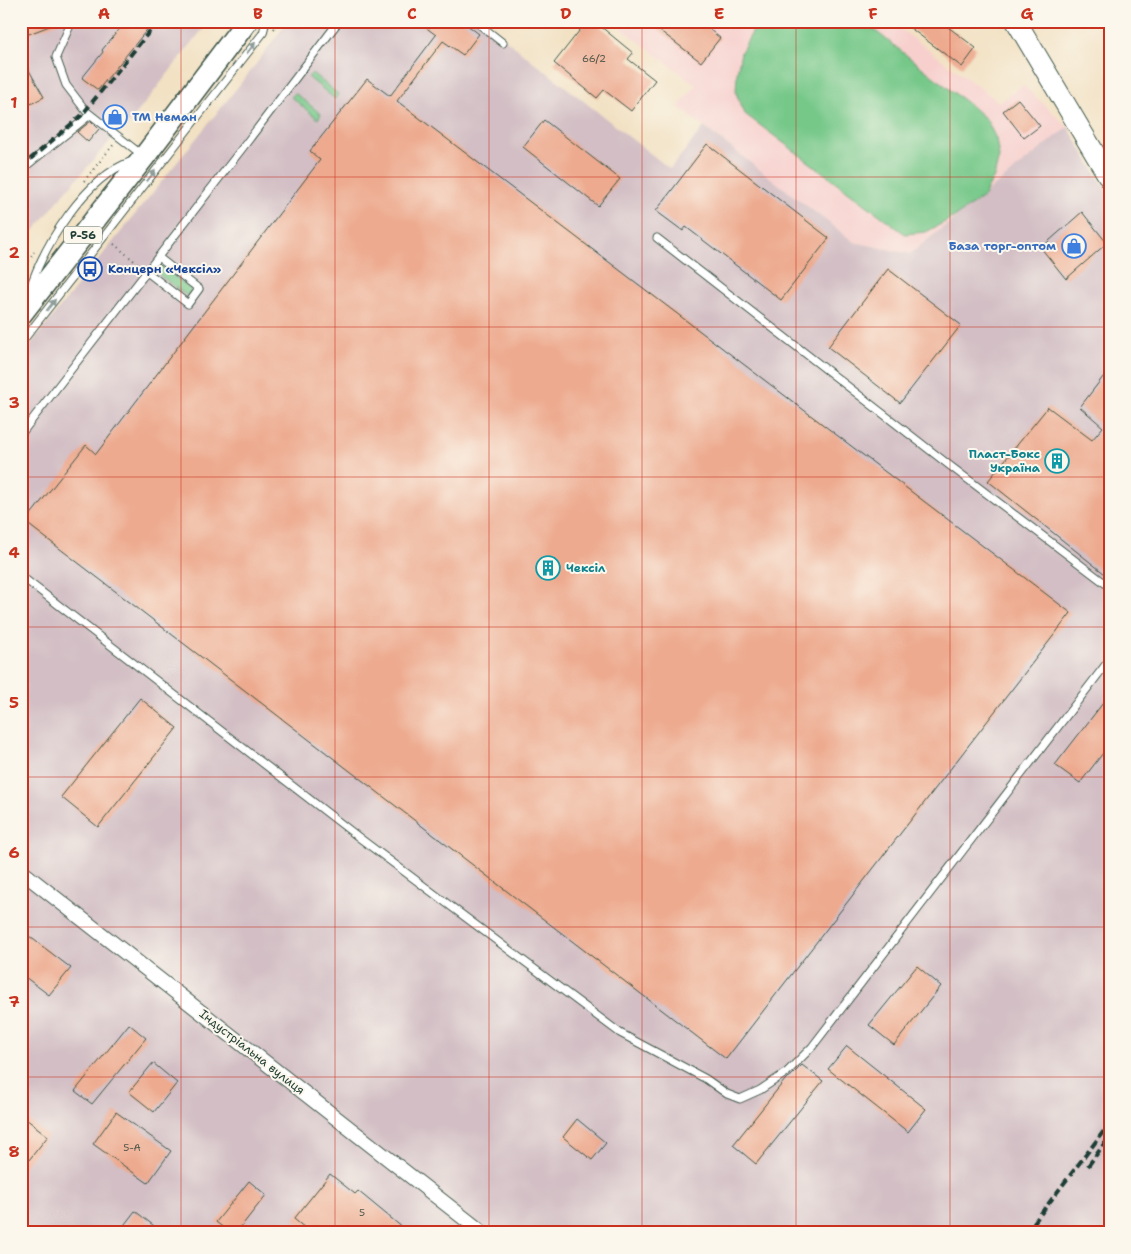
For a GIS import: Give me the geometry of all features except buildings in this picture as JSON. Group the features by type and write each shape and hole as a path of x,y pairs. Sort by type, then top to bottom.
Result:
{"main road":[{"name":"Р-56","path":"22,314 247,21"}],"street":[{"path":"1016,21 1110,179"},
{"name":"Індустріальна вулиця","path":"21,871 484,1233"}],"lane":[{"path":"72,21 56,57 66,85 90,115 144,157"},
{"path":"21,343 263,33 266,21"},
{"path":"21,434 339,21"},
{"path":"475,21 503,42"},
{"path":"21,170 90,115"},
{"path":"657,238 949,465 1110,587"},
{"path":"147,272 188,304 199,289 158,257"},
{"path":"21,576 353,833 620,1033 706,1079 727,1094 740,1099 760,1090 786,1072 812,1047 1110,659"}],"path":[{"path":"82,184 120,138"},
{"path":"114,244 131,258"}],"shaded area":[{"path":"21,21 209,21 134,117 110,141 62,196 21,247"},
{"path":"288,21 482,21 670,169 704,127 854,242 910,254 1068,127 1110,197 1110,1233 21,1233 21,1086 32,1072 21,1063 21,356 253,68"},
{"path":"612,21 890,21 999,102 1023,85 1068,127 910,254 854,242 678,107 696,85"}],"green space":[{"path":"764,21 863,21 976,110 987,120 996,139 999,157 994,177 983,197 956,216 926,232 905,234 745,114 736,93 741,52 753,31"},
{"path":"312,73 338,94 335,99 308,77"},
{"path":"295,93 321,114 318,119 291,97"},
{"path":"159,264 192,290 187,296 154,271"}],"railway":[{"path":"21,167 81,116 158,21"},
{"path":"1026,1233 1110,1123"},
{"path":"1088,1166 1110,1136"}],"place":[{"name":"ТМ Неман","path":"115,117"},
{"name":"База торг-оптом","path":"1074,246"},
{"name":"Концерн «Чексіл»","path":"90,269"},
{"name":"Пласт-Бокс Україна","path":"1057,461"},
{"name":"Чексіл","path":"548,568"}]}
